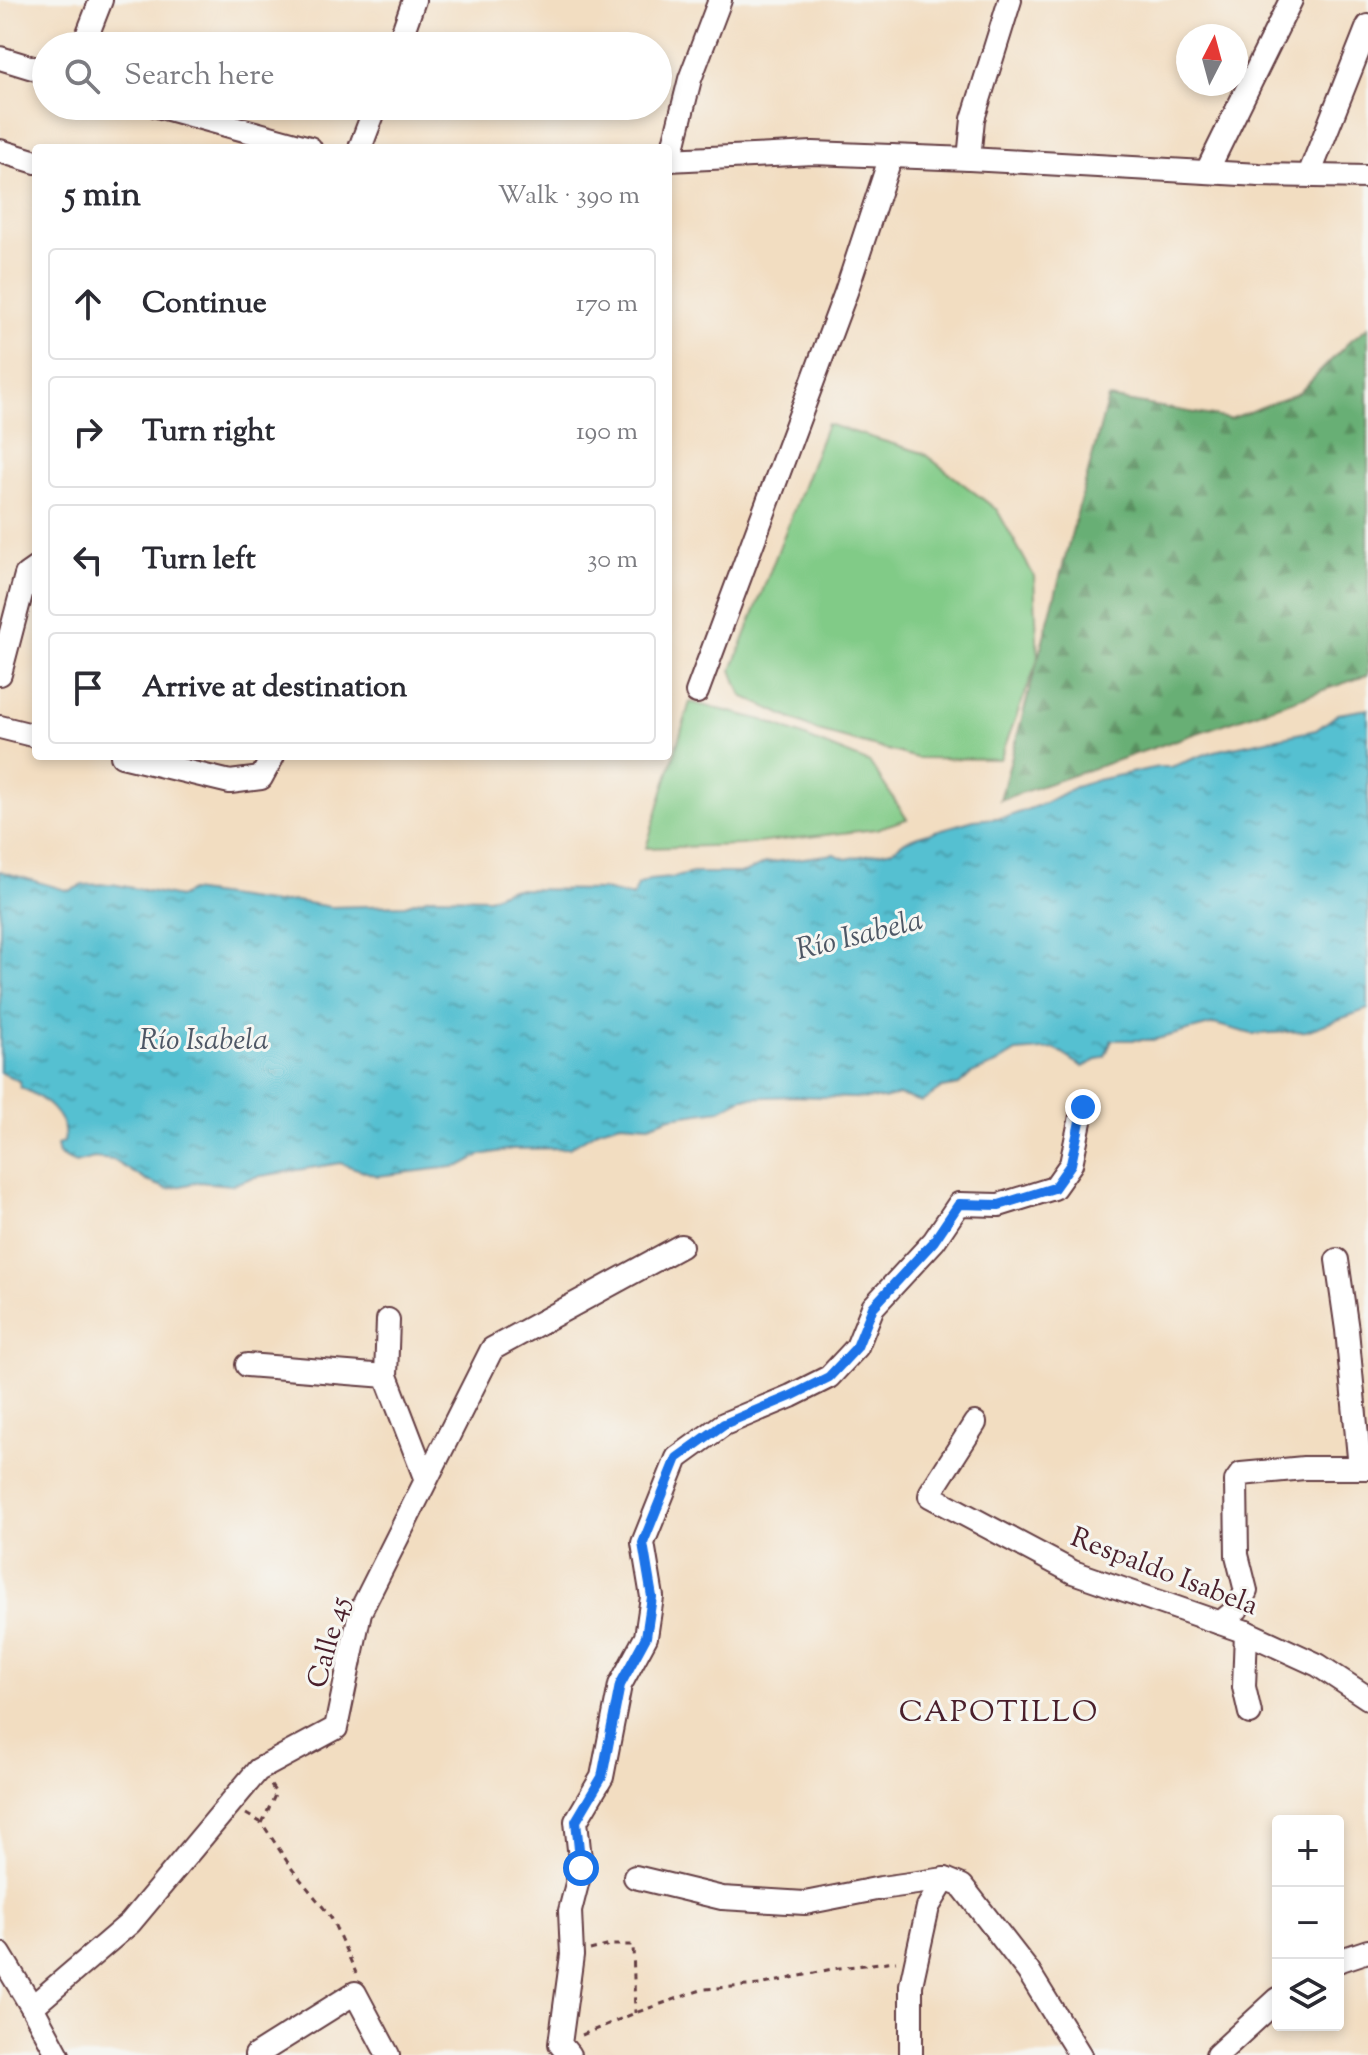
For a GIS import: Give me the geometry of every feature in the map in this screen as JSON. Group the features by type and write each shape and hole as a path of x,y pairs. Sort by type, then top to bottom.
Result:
{"street":[{"path":"88,32 101,0"},
{"path":"403,32 414,0"},
{"path":"672,148 690,79 720,0"},
{"path":"969,159 973,119 1010,0"},
{"path":"1207,171 1291,0"},
{"path":"1309,175 1368,26"},
{"path":"0,58 32,68"},
{"path":"208,120 295,144"},
{"path":"362,144 371,120"},
{"path":"0,151 32,161"},
{"path":"672,160 813,153 1259,175 1368,177"},
{"path":"697,692 846,292 891,156"},
{"path":"0,674 3,651 26,575 32,571"},
{"path":"0,727 32,735"},
{"path":"139,760 230,782 261,778 271,760"},
{"path":"565,2049 572,1955 570,1911 581,1868 576,1821 602,1777 620,1685 646,1637 652,1597 643,1543 677,1458 724,1424 829,1377 857,1347 873,1307 934,1241 959,1204 999,1205 1054,1188 1071,1164 1083,1107"},
{"name":"Calle 45","path":"32,2007 130,1923 258,1770 336,1728 360,1612 492,1349 681,1246"},
{"path":"1220,1623 1237,1609 1246,1591 1237,1555 1237,1477 1241,1474 1304,1468 1364,1468 1337,1260"},
{"path":"388,1320 386,1376 426,1480"},
{"path":"247,1365 386,1376"},
{"name":"Respaldo Isabela","path":"975,1423 930,1496 1073,1572 1246,1632 1318,1665 1368,1698"},
{"path":"1246,1632 1244,1687 1250,1713"},
{"path":"635,1877 722,1898 805,1903 945,1879 962,1886 1028,1971 1080,2055"},
{"path":"911,2055 911,1985 916,1959 928,1907 945,1879"},
{"path":"1344,1959 1368,1951"},
{"path":"0,1954 58,2055"},
{"path":"256,2055 346,1998 388,2055"},
{"path":"1217,2055 1272,2005"}],"path":[{"path":"258,1770 276,1793 262,1823"},
{"path":"229,1804 262,1823 292,1869 331,1917 358,1977 346,1998"},
{"path":"572,1955 610,1945 633,1945 635,2013"},
{"path":"565,2049 635,2013 704,1989 760,1985 832,1969 916,1959"}],"green space":[{"path":"1368,327 1368,675 1000,800 1108,398 1230,419 1299,393"},
{"path":"827,424 923,453 997,510 1034,576 1038,660 1000,759 917,758 818,731 742,696 732,670"},
{"path":"690,702 763,720 870,763 907,819 876,829 740,845 646,848"}],"water":[{"name":"Río Isabela","path":"1368,709 1368,1009 1306,1031 1252,1034 1214,1024 1153,1040 1112,1040 1105,1056 1083,1067 1055,1049 1016,1052 971,1074 959,1085 942,1088 922,1102 899,1095 883,1099 743,1098 720,1110 671,1117 649,1125 621,1123 600,1129 569,1148 512,1149 481,1155 460,1166 378,1176 340,1163 255,1177 231,1185 199,1182 168,1189 147,1181 113,1160 94,1158 75,1163 59,1155 57,1145 64,1142 64,1133 58,1116 52,1108 20,1087 19,1081 0,1072 0,871 69,891 83,885 112,884 179,897 190,891 331,907 405,905 430,897 489,898 508,889 604,890 633,897 638,885 649,880 693,873 744,873 766,863 834,854 846,859 893,850 918,836 974,820 1007,817 1097,780 1171,767 1214,751 1316,730 1338,714"}],"district":[{"name":"CAPOTILLO","path":"999,1711"}],"route":[{"path":"581,1868 576,1821 602,1777 620,1685 646,1637 652,1597 643,1543 677,1458 724,1424 829,1377 857,1347 873,1307 934,1241 959,1204 999,1205 1054,1188 1071,1164 1083,1107"}]}
